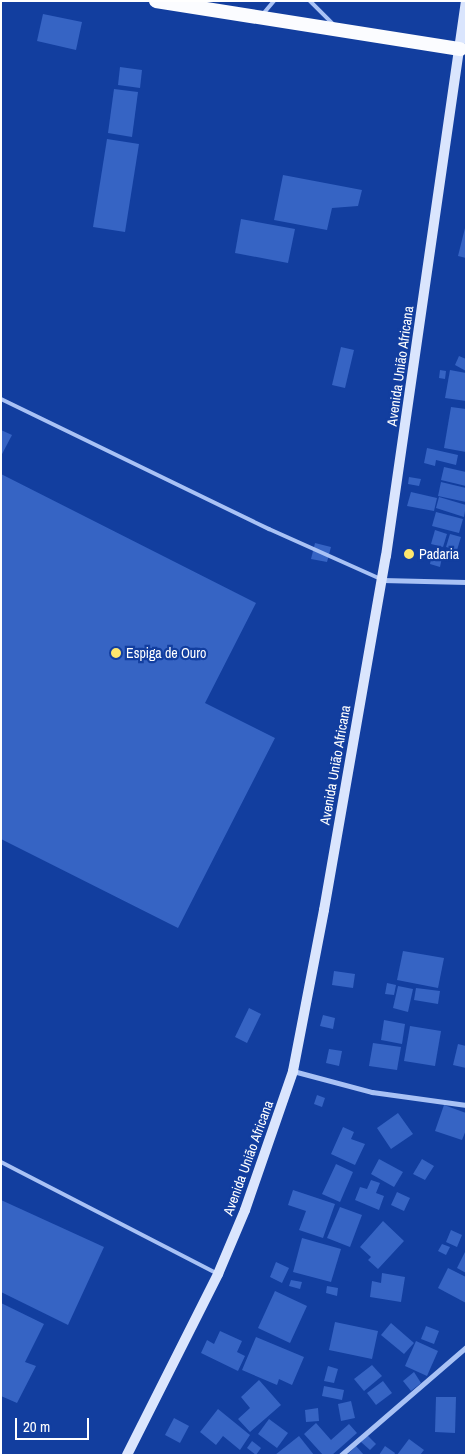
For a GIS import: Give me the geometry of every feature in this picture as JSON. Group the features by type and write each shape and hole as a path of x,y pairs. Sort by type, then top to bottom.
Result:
{"highway":[{"path":"160,2 460,49"}],"main road":[{"name":"Avenida União Africana","path":"127,1455 218,1274 245,1210 293,1071 324,910 382,580 466,1"}],"street":[{"path":"382,580 466,582"},
{"path":"293,1071 372,1092 466,1105"},
{"path":"341,1455 466,1347"}],"lane":[{"path":"260,17 274,1"},
{"path":"310,1 339,29"},
{"path":"1,400 269,529 382,580"},
{"path":"1,1162 218,1274"}],"building":[{"path":"43,14 82,22 76,50 37,41"},
{"path":"120,67 142,70 140,88 118,85"},
{"path":"114,89 138,92 132,137 108,133"},
{"path":"107,139 139,144 125,232 93,227"},
{"path":"283,175 362,190 358,206 332,208 327,230 274,220"},
{"path":"241,219 295,229 288,263 235,253"},
{"path":"466,228 466,258 458,256"},
{"path":"341,347 354,350 345,388 332,385"},
{"path":"459,356 466,359 466,371 455,365"},
{"path":"440,370 446,371 445,379 439,378"},
{"path":"450,370 466,373 466,401 445,398"},
{"path":"451,407 466,409 466,452 444,448"},
{"path":"1,430 12,435 1,456"},
{"path":"427,448 458,455 456,465 436,460 435,466 424,463"},
{"path":"444,467 466,472 466,486 441,480"},
{"name":"Espiga de Ouro","path":"1,474 256,603 205,703 275,738 178,928 1,839"},
{"path":"409,477 421,479 419,486 408,484"},
{"path":"441,482 466,488 466,502 438,496"},
{"path":"411,492 437,498 434,511 407,506"},
{"path":"439,497 466,505 464,517 436,508"},
{"path":"436,512 463,519 459,533 432,526"},
{"path":"435,530 447,534 443,547 431,544"},
{"path":"450,534 461,537 457,550 446,547"},
{"path":"315,543 331,547 327,562 311,559"},
{"path":"433,550 443,552 440,567 430,564"},
{"path":"403,951 444,958 438,988 397,980"},
{"path":"334,971 355,974 353,988 332,985"},
{"path":"387,983 396,985 394,995 385,994"},
{"path":"398,986 413,989 408,1012 393,1008"},
{"path":"416,988 440,991 438,1004 414,1000"},
{"path":"249,1008 261,1014 247,1043 235,1037"},
{"path":"323,1015 335,1018 333,1029 320,1026"},
{"path":"384,1020 405,1024 402,1044 381,1040"},
{"path":"410,1026 441,1031 435,1066 404,1061"},
{"path":"373,1043 401,1047 397,1070 369,1066"},
{"path":"458,1044 466,1046 466,1068 453,1065"},
{"path":"329,1049 342,1051 339,1066 326,1063"},
{"path":"317,1095 325,1098 322,1107 314,1104"},
{"path":"444,1105 466,1113 466,1130 462,1140 435,1131"},
{"path":"398,1113 413,1134 391,1149 377,1128"},
{"path":"343,1127 354,1132 351,1139 365,1144 355,1165 331,1154"},
{"path":"379,1159 403,1172 394,1187 371,1174"},
{"path":"422,1159 434,1166 425,1180 413,1174"},
{"path":"336,1164 353,1172 340,1202 322,1194"},
{"path":"371,1180 380,1183 376,1193 384,1196 379,1210 355,1200 360,1187 367,1189"},
{"path":"293,1190 335,1204 323,1238 299,1230 306,1211 288,1205"},
{"path":"397,1192 410,1198 404,1211 391,1205"},
{"path":"1,1200 104,1247 68,1325 1,1292"},
{"path":"340,1207 362,1215 350,1247 327,1238"},
{"path":"383,1221 404,1241 378,1269 368,1260 371,1257 360,1247"},
{"path":"451,1230 462,1235 457,1247 446,1242"},
{"path":"302,1238 341,1249 331,1282 293,1272"},
{"path":"442,1244 450,1247 446,1255 438,1251"},
{"path":"466,1250 466,1273 457,1268"},
{"path":"276,1262 289,1268 282,1283 270,1277"},
{"path":"448,1268 466,1277 466,1303 438,1288"},
{"path":"382,1273 405,1277 401,1302 370,1297 372,1281 381,1283"},
{"path":"291,1280 302,1282 300,1289 289,1286"},
{"path":"327,1286 338,1288 337,1296 326,1293"},
{"path":"275,1291 307,1306 290,1343 258,1328"},
{"path":"1,1303 44,1324 25,1362 36,1366 17,1403 1,1396"},
{"path":"335,1322 378,1331 372,1359 329,1350"},
{"path":"391,1323 414,1343 404,1354 381,1335"},
{"path":"426,1326 439,1331 434,1344 421,1339"},
{"path":"220,1331 242,1341 237,1352 245,1356 238,1371 201,1353 207,1340 214,1344"},
{"path":"256,1337 304,1357 292,1385 279,1379 277,1385 242,1370"},
{"path":"416,1341 438,1351 427,1376 405,1366"},
{"path":"372,1365 382,1376 364,1391 354,1379"},
{"path":"328,1366 338,1369 334,1383 324,1381"},
{"path":"414,1372 421,1383 411,1391 403,1381"},
{"path":"259,1380 281,1405 250,1432 238,1419 250,1408 241,1397"},
{"path":"383,1381 392,1393 376,1405 367,1393"},
{"path":"324,1386 344,1390 342,1400 322,1396"},
{"path":"436,1397 456,1397 455,1433 435,1432"},
{"path":"351,1401 355,1418 341,1421 338,1404"},
{"path":"318,1408 319,1421 306,1422 305,1410"},
{"path":"218,1409 250,1435 240,1450 223,1436 216,1445 200,1432"},
{"path":"174,1418 189,1426 180,1443 165,1435"},
{"path":"269,1419 288,1433 277,1448 258,1434"},
{"path":"316,1423 331,1440 349,1424 357,1433 332,1455 323,1455 304,1434"},
{"path":"367,1435 376,1444 370,1450 361,1442"},
{"path":"299,1436 314,1455 275,1455"},
{"path":"409,1439 424,1450 420,1455 397,1455"},
{"path":"252,1441 261,1448 256,1455 247,1448"},
{"path":"356,1446 364,1455 347,1455"},
{"path":"385,1446 395,1453 394,1455 379,1455"}],"place":[{"name":"Padaria","path":"409,554"},
{"name":"Espiga de Ouro","path":"116,653"}]}
